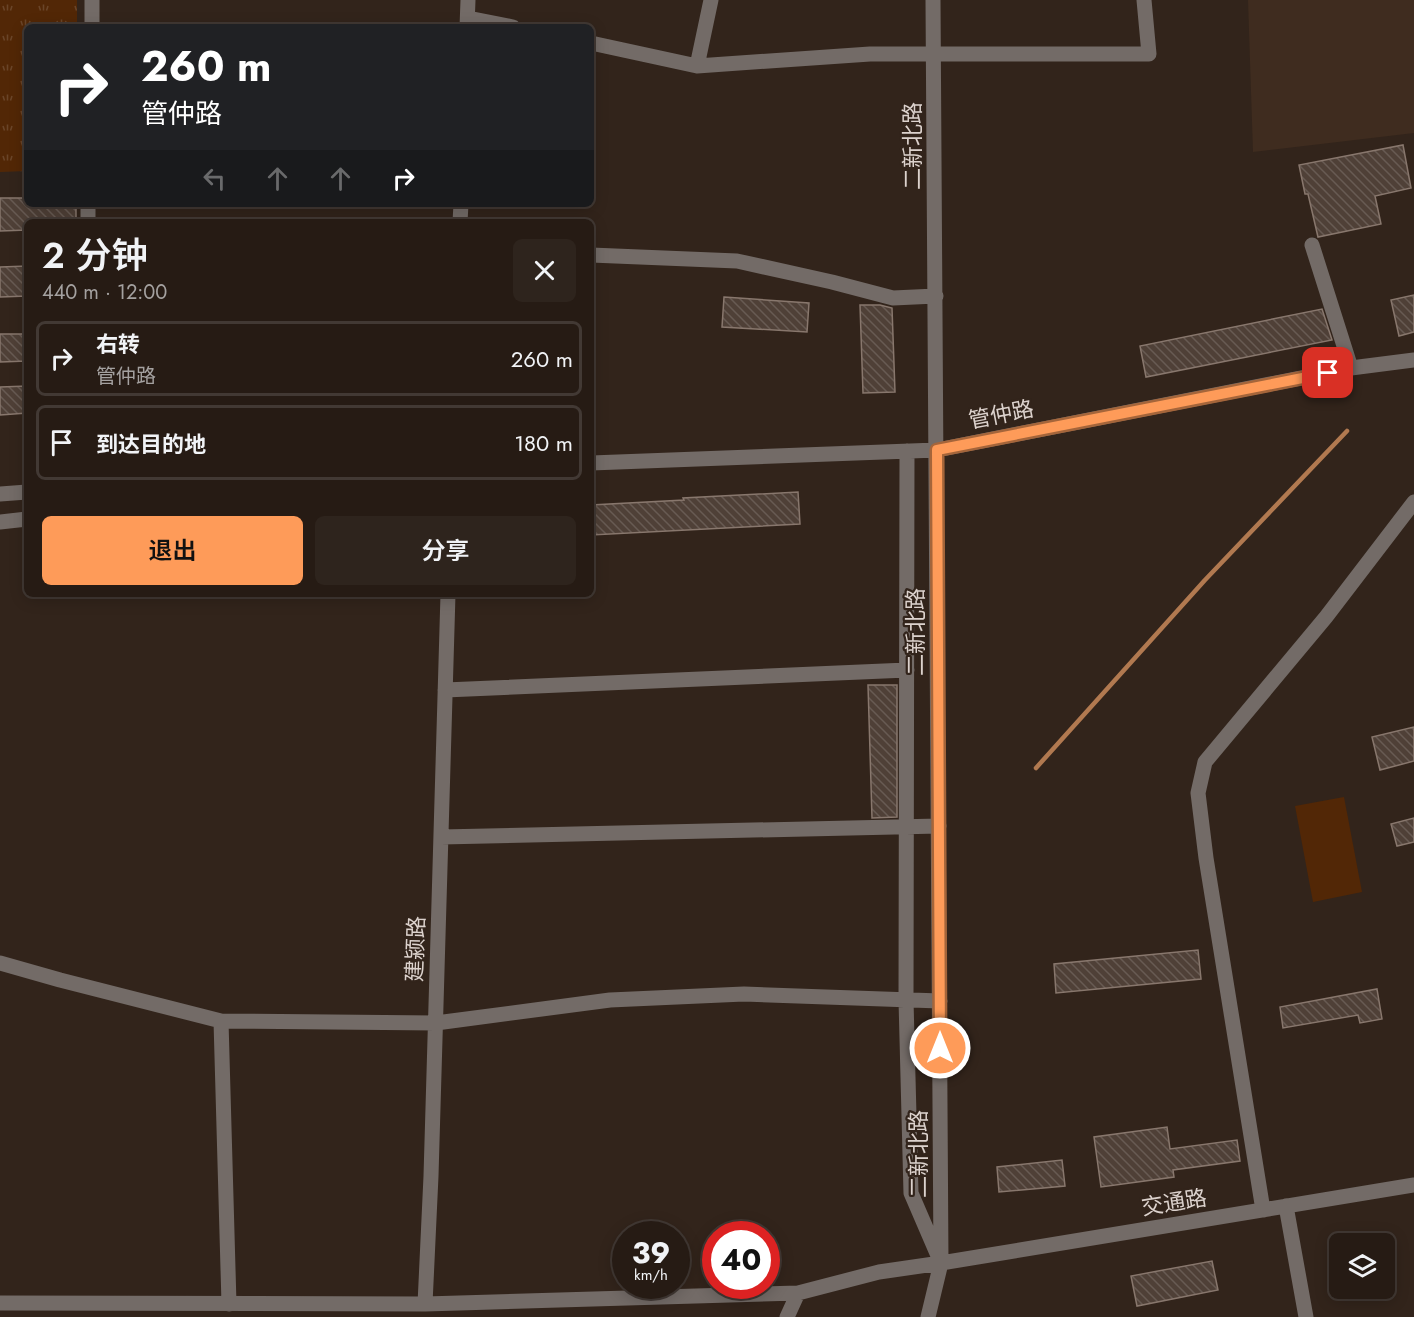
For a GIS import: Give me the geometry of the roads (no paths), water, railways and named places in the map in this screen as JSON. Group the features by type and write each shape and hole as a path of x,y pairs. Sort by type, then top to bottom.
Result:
{"street":[{"path":"92,0 92,24"},
{"path":"468,0 467,22 485,24"},
{"path":"697,66 711,0"},
{"name":"二新北路","path":"928,1317 941,1263 933,0"},
{"path":"594,44 697,66 870,54 1149,54 1144,0"},
{"path":"1312,245 1351,368"},
{"path":"594,255 737,261 893,298 936,296"},
{"name":"管仲路","path":"594,463 937,450 1351,368 1414,360"},
{"path":"907,451 906,1000 911,1193 941,1263"},
{"path":"0,494 24,492"},
{"path":"1263,1210 1206,858 1198,793 1205,762 1326,618 1414,502"},
{"path":"0,522 24,519"},
{"name":"建颍路","path":"425,1304 436,1023 448,597"},
{"path":"445,690 907,670"},
{"path":"441,837 939,826"},
{"path":"0,963 221,1022 436,1023 610,1000 744,994 940,1001"},
{"path":"221,1022 229,1304"},
{"name":"交通路","path":"0,1303 425,1304 443,1310 798,1293 879,1272 1414,1185"},
{"path":"1286,1206 1306,1317"},
{"path":"787,1317 798,1293"}],"waterway":[{"path":"1036,768 1205,580 1347,431"}]}
